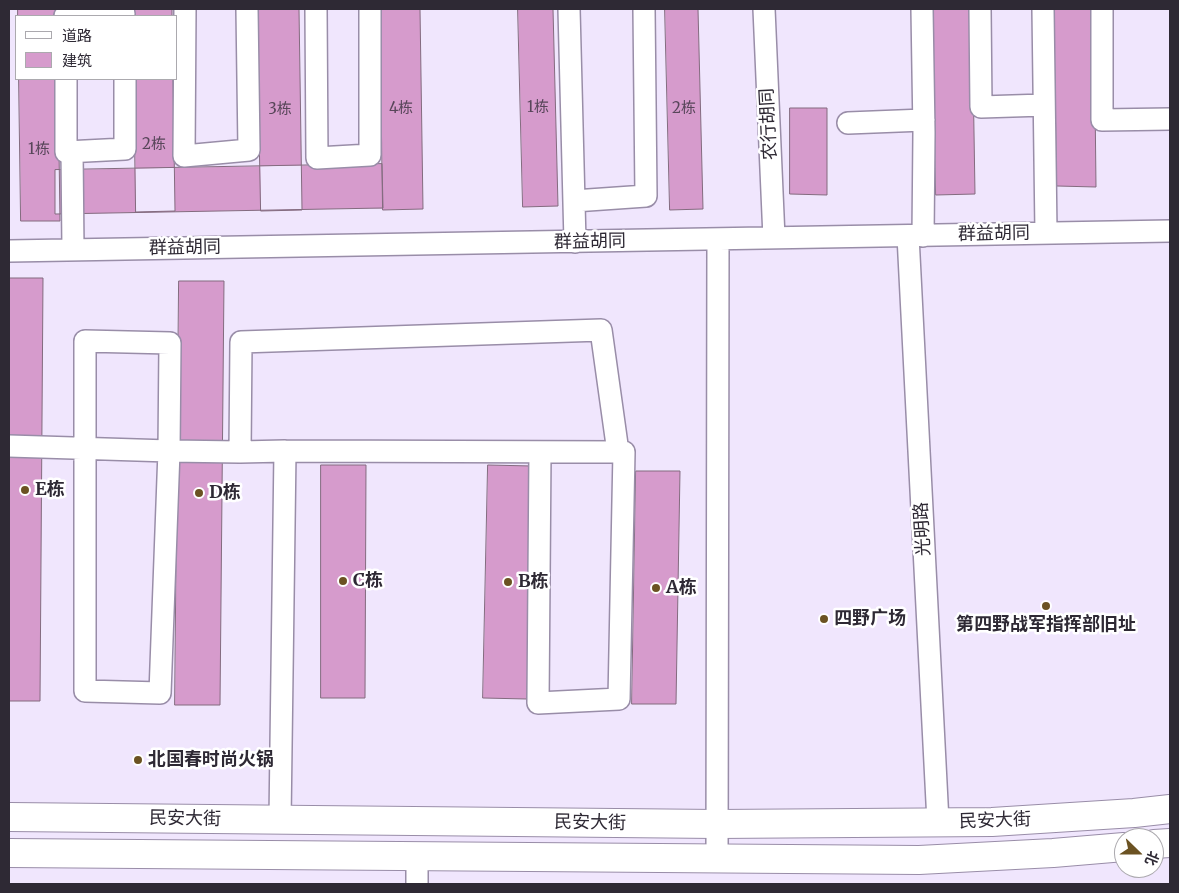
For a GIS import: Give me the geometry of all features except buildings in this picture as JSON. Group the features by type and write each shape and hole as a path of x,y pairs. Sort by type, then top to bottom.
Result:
{"main road":[{"name":"民安大街","path":"9,817 717,824 1011,821 1170,809"},
{"name":"民安大街","path":"9,853 918,860 1044,854 1114,848"}],"street":[{"path":"186,9 184,156 249,150 247,9"},
{"path":"316,9 317,158 370,155 370,9"},
{"path":"569,9 575,242"},
{"path":"574,200 646,196 644,9"},
{"name":"农行胡同","path":"764,9 774,238"},
{"name":"光明路","path":"922,9 924,120 915,236 938,822"},
{"path":"980,9 981,107 1044,105"},
{"path":"1043,9 1046,233"},
{"path":"1102,9 1102,120 1170,119"},
{"path":"85,15 124,13"},
{"path":"66,80 66,152 125,149 125,80"},
{"path":"848,122 924,120"},
{"path":"72,151 73,250"},
{"name":"群益胡同","path":"9,252 1170,231"},
{"path":"717,859 718,240"},
{"path":"240,452 241,342 601,330 618,452"},
{"path":"85,341 170,343 169,451 160,693 85,691 85,341"},
{"path":"9,446 240,452 285,451 624,452 619,699 538,703 540,452"},
{"path":"280,820 285,451"},
{"path":"417,856 417,884"}],"place":[{"name":"E栋","path":"25,490"},
{"name":"D栋","path":"199,493"},
{"name":"C栋","path":"343,581"},
{"name":"B栋","path":"508,582"},
{"name":"A栋","path":"656,588"},
{"name":"第四野战军指挥部旧址","path":"1046,606"},
{"name":"四野广场","path":"824,619"},
{"name":"北国春时尚火锅","path":"138,760"}]}
